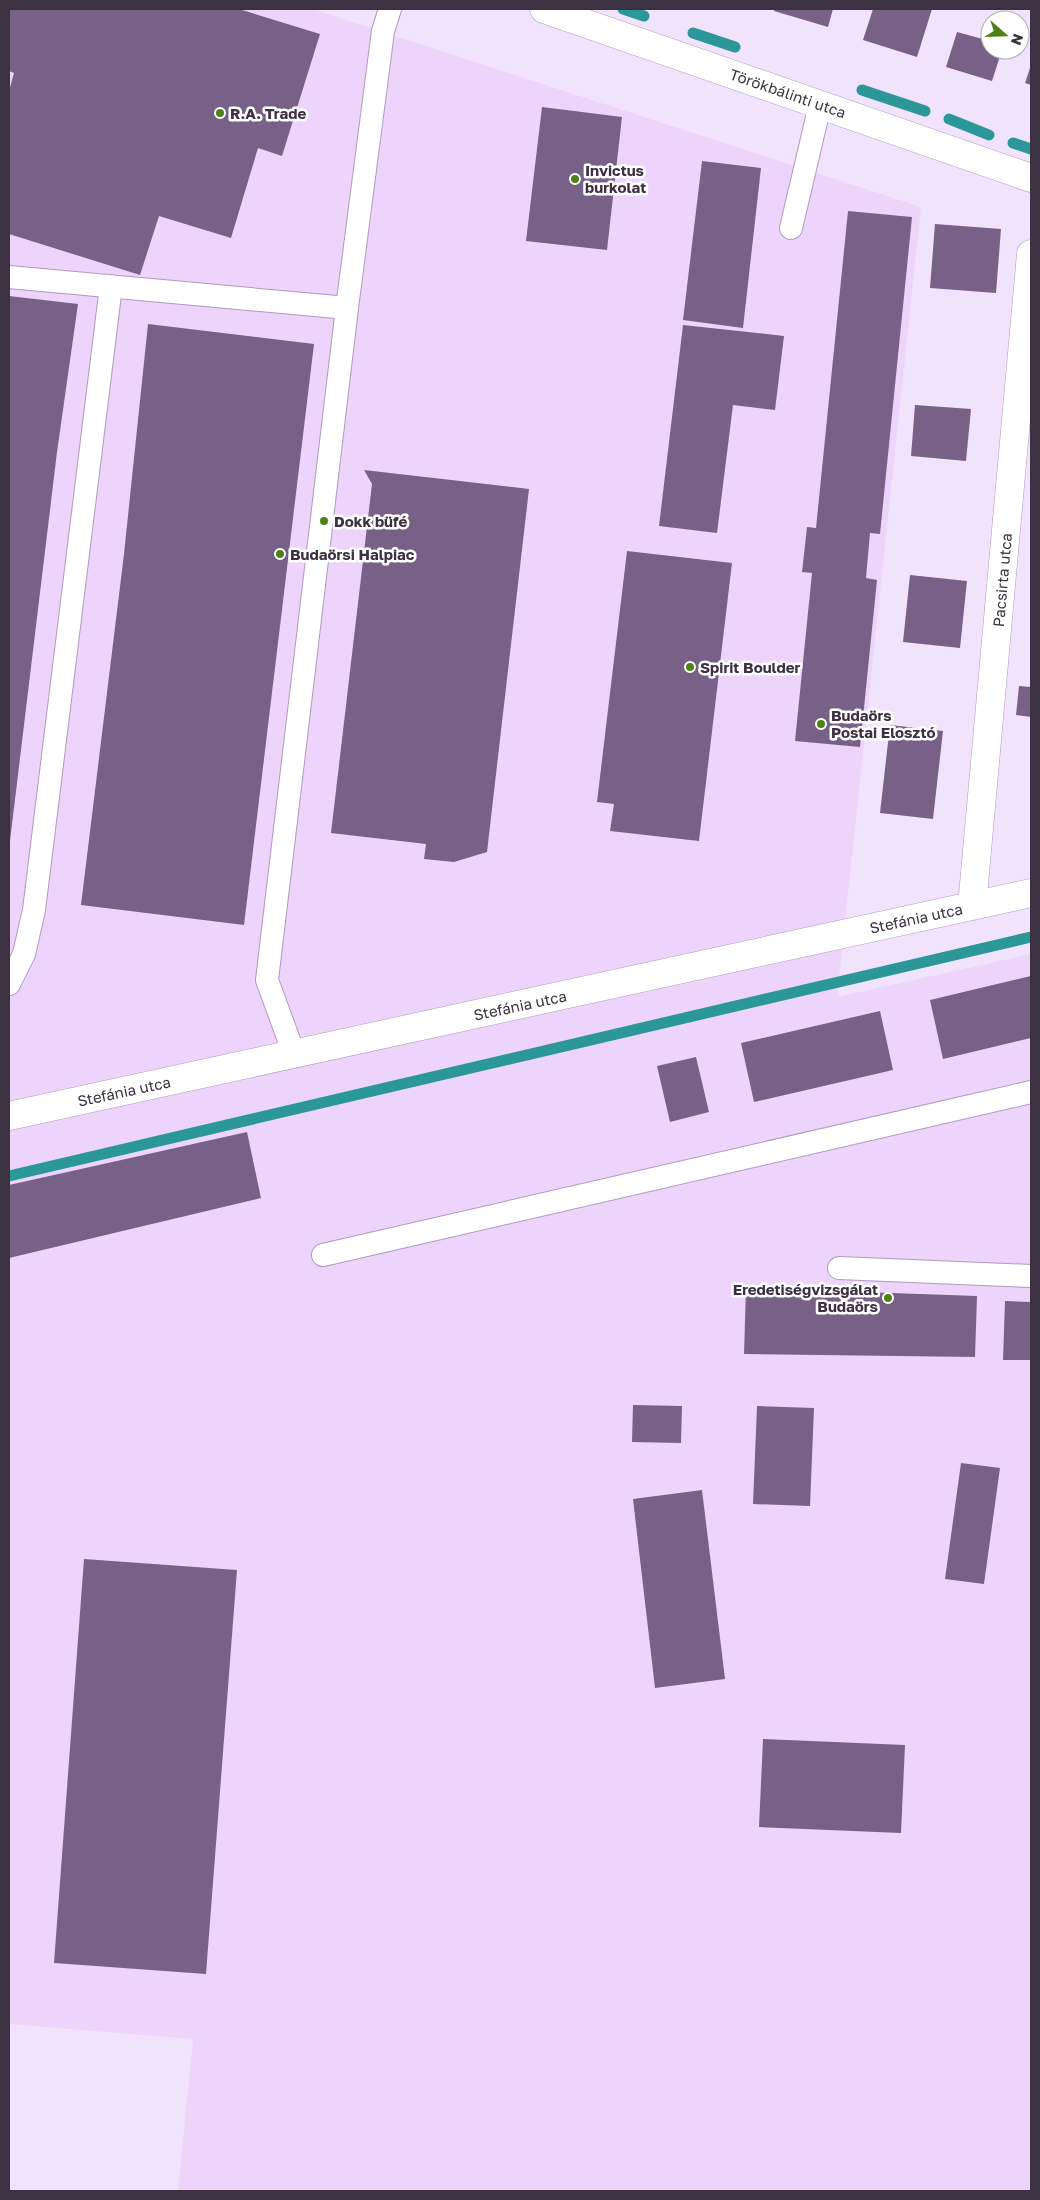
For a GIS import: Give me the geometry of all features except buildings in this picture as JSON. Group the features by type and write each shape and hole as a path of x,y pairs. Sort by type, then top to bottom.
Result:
{"street":[{"name":"Törökbálinti utca","path":"551,10 1031,178"},
{"name":"Pacsirta utca","path":"972,906 1031,254"},
{"name":"Stefánia utca","path":"9,1116 1031,893"}],"lane":[{"path":"294,1054 267,980 347,308 383,31 390,9"},
{"path":"791,228 820,105"},
{"path":"9,277 347,308"},
{"path":"9,984 24,954 34,910 110,286"},
{"path":"324,1255 1031,1092"},
{"path":"839,1268 1031,1276"}],"shaded area":[{"path":"9,9 312,9 921,207 837,997 1031,954 1031,2191 178,2191 193,2039 9,2024"}],"waterway":[{"path":"623,9 644,16"},
{"path":"693,33 735,47"},
{"path":"862,90 925,111"},
{"path":"949,119 989,135"},
{"path":"1013,143 1031,149"},
{"path":"9,1176 1031,937"}],"place":[{"name":"R.A. Trade","path":"220,113"},
{"name":"Invictus burkolat","path":"575,179"},
{"name":"Dokk büfé","path":"324,521"},
{"name":"Budaörsi Halpiac","path":"280,554"},
{"name":"Spirit Boulder","path":"690,667"},
{"name":"Budaörs Postai Elosztó","path":"821,724"},
{"name":"Eredetiségvizsgálat Budaörs","path":"888,1298"}]}
